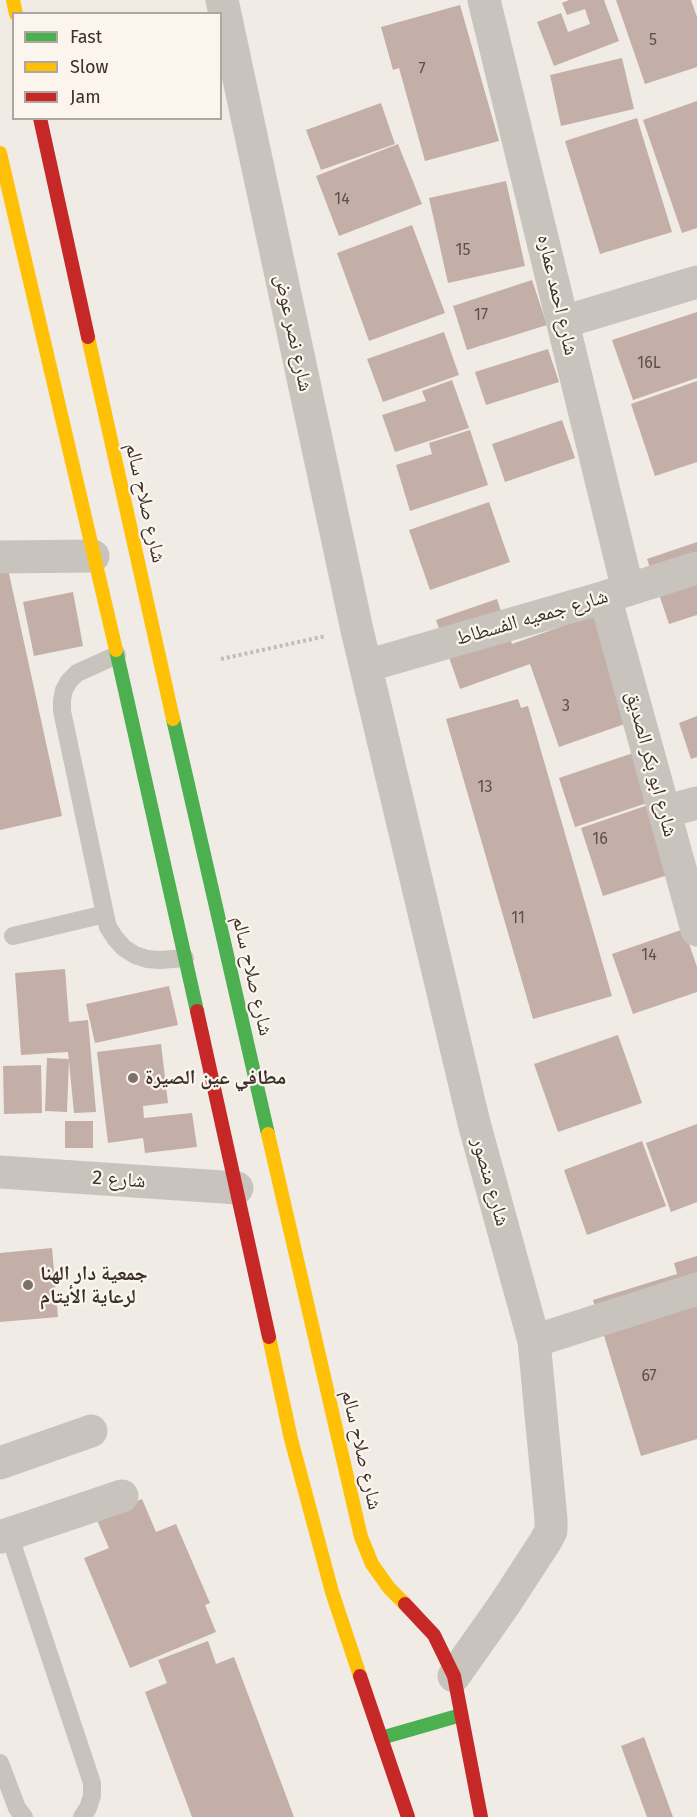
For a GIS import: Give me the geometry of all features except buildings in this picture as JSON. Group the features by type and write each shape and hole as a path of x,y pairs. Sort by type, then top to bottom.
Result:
{"highway":[{"name":"شارع صلاح سالم","path":"40,120 176,732 361,1537 372,1564 389,1588 434,1635 454,1676 481,1817"},
{"path":"0,153 117,655 291,1439 332,1592 408,1817"},
{"path":"381,1738 461,1715"}],"street":[{"name":"شارع نصر عوض","path":"222,0 366,666"},
{"name":"شارع احمد عماره","path":"484,0 563,322 617,594"},
{"path":"563,322 697,282"},
{"path":"0,557 93,556"},
{"name":"شارع جمعيه الفسطاط","path":"366,666 617,594 697,568"},
{"name":"شارع ابو بكر الصديق","path":"617,594 664,812 697,930"},
{"name":"شارع منصور","path":"366,666 474,1123 534,1341 551,1519 550,1531 545,1542 454,1676"},
{"path":"664,812 697,803"},
{"name":"شارع 2","path":"0,1172 237,1188"},
{"path":"534,1341 697,1289"},
{"path":"0,1463 91,1431"},
{"path":"4,1535 122,1496"}],"lane":[{"path":"117,655 77,673 69,681 62,700 62,711 105,914 108,927 115,938 123,948 135,955 160,960 185,958"},
{"path":"13,936 105,914"},
{"path":"4,1535 92,1783 92,1796 82,1817"},
{"path":"0,1763 17,1808 24,1817"}],"path":[{"path":"221,659 357,630"}],"traffic: fast":[{"path":"116,650 197,1011"},
{"path":"173,719 268,1134"},
{"path":"381,1738 461,1715"}],"traffic: slow":[{"path":"13,0 16,12"},
{"path":"0,153 116,650"},
{"path":"88,337 173,719"},
{"path":"268,1134 361,1537 372,1564 389,1588 405,1604"},
{"path":"269,1337 291,1439 332,1592 360,1676"}],"traffic: jam":[{"path":"40,120 88,337"},
{"path":"197,1011 269,1337"},
{"path":"405,1604 434,1635 454,1676 481,1817"},
{"path":"360,1676 408,1817"}],"place":[{"name":"مطافي عين الصيرة","path":"133,1078"},
{"name":"جمعية دار الهنا لرعاية الأيتام","path":"28,1285"}]}
